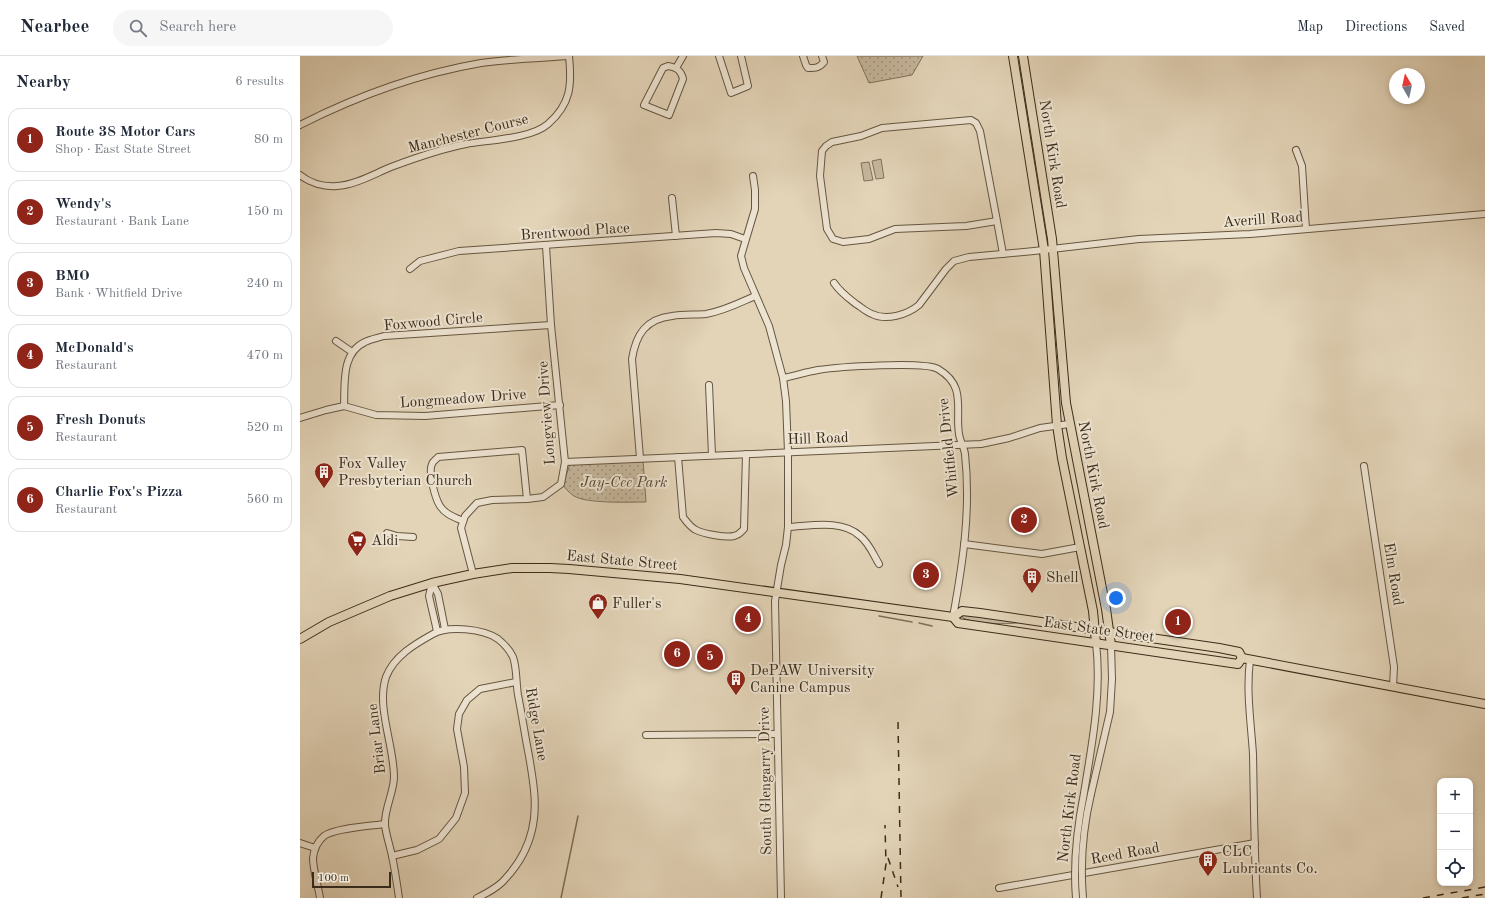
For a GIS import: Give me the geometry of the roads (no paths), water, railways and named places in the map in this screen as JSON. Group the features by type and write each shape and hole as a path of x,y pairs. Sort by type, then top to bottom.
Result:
{"main road":[{"name":"North Kirk Road","path":"1013,56 1044,250 1057,425 1093,611 1096,643"},
{"name":"North Kirk Road","path":"1023,56 1047,202 1053,249 1064,384 1069,424 1111,645"},
{"name":"East State Street","path":"300,637 360,608 390,596 432,583 472,574 512,568 550,568 674,579 953,617 962,611 1109,631 1239,652 1246,659 1485,704"},
{"name":"East State Street","path":"953,617 958,623 1238,664 1246,659"}],"street":[{"path":"300,125 370,93 431,74 483,63 569,56"},
{"name":"Manchester Course","path":"300,175 320,186 337,186 353,182 408,160 434,152 466,144 531,133 547,125 564,107 570,90 571,73 569,56"},
{"path":"676,68 683,56"},
{"path":"719,56 730,92 748,86 742,56"},
{"path":"804,56 808,68 814,68 820,67 824,62 822,56"},
{"path":"668,66 676,68 682,73 683,79 669,114 644,105 663,68 668,66"},
{"path":"997,222 966,226 896,229 862,240 843,242 837,241 829,234 825,223 820,176 822,151 832,142 861,136 882,128 971,120 976,123 980,131 1003,254"},
{"path":"1296,150 1302,166 1306,229"},
{"name":"South Glengarry Drive","path":"753,176 755,209 741,256 755,296 769,326 783,378 786,400 788,527 786,545 776,592 777,734 781,898"},
{"path":"672,198 676,236"},
{"name":"Averill Road","path":"834,283 841,293 873,315 900,315 919,306 946,269 954,261 969,257 1139,239 1250,234 1485,214"},
{"name":"Brentwood Place","path":"410,269 420,261 459,251 716,233 731,234 745,239"},
{"name":"Longview Drive","path":"463,521 468,513 479,503 496,499 527,499 543,497 561,484 565,462 551,325 546,246"},
{"path":"640,458 632,359 634,347 642,331 655,320 672,316 705,314 723,310 755,296"},
{"name":"Foxwood Circle","path":"352,352 365,342 384,336 551,325"},
{"path":"336,341 352,352 345,372 344,406"},
{"name":"Whitfield Drive","path":"783,378 816,370 834,368 920,365 938,368 952,380 959,398 959,434 964,453 967,510 964,544 953,617"},
{"path":"709,385 712,455"},
{"name":"Longmeadow Drive","path":"300,418 344,406 376,415 425,416 560,404"},
{"name":"Hill Road","path":"565,462 981,444 1009,438 1032,430 1069,424"},
{"path":"472,574 462,531 463,521 448,514 440,506 434,493 430,471 432,463 438,457 522,450 527,499"},
{"path":"678,458 683,517 689,525 696,530 729,537 735,536 744,529 746,454"},
{"name":"Elm Road","path":"1364,466 1394,666 1393,687"},
{"path":"788,527 833,525 847,528 860,535 869,545 879,564"},
{"path":"387,533 397,536 413,537"},
{"path":"964,544 1042,554 1080,547"},
{"path":"432,583 438,594 445,629"},
{"path":"432,583 429,596 437,631"},
{"name":"Briar Lane","path":"399,898 385,824 394,777 391,746 383,703 384,685 390,668 400,656 415,644 437,631 445,629"},
{"name":"Ridge Lane","path":"445,629 477,630 498,639 513,657 534,783 535,801 532,830 521,857 506,879 490,891 477,898"},
{"name":"North Kirk Road","path":"1076,898 1076,849 1078,826 1097,697 1098,663 1096,643"},
{"name":"North Kirk Road","path":"1083,898 1082,870 1084,839 1091,794 1110,712 1112,679 1111,645"},
{"path":"1246,659 1249,673 1257,898"},
{"path":"392,856 417,850 439,839 456,818 465,793 464,767 457,729 459,714 467,700 480,689 516,682"},
{"path":"646,735 777,734"},
{"path":"320,898 313,859 315,848 319,841 325,835 336,831 385,824"},
{"path":"300,843 315,848"},
{"name":"Reed Road","path":"999,888 1255,843"}],"waterway":[{"path":"879,616 912,622"},
{"path":"919,623 932,626"},
{"path":"561,898 578,816"}],"railway":[{"path":"898,722 901,898"},
{"path":"881,898 886,864 885,825"},
{"path":"888,858 898,887"},
{"path":"1423,898 1485,887"},
{"path":"1462,898 1485,894"}],"place":[{"name":"Fox Valley Presbyterian Church","path":"324,489"},
{"name":"Wendy's","path":"1024,520"},
{"name":"Aldi","path":"357,557"},
{"name":"BMO","path":"926,575"},
{"name":"Shell","path":"1032,594"},
{"name":"McDonald's","path":"748,619"},
{"name":"Fuller's","path":"598,620"},
{"name":"Route 38 Motor Cars","path":"1178,622"},
{"name":"Charlie Fox's Pizza","path":"677,654"},
{"name":"Fresh Donuts","path":"710,657"},
{"name":"DePAW University Canine Campus","path":"736,696"},
{"name":"CLC Lubricants Co.","path":"1208,877"}],"park label":[{"name":"Jay-Cee Park","path":"624,482"}]}
